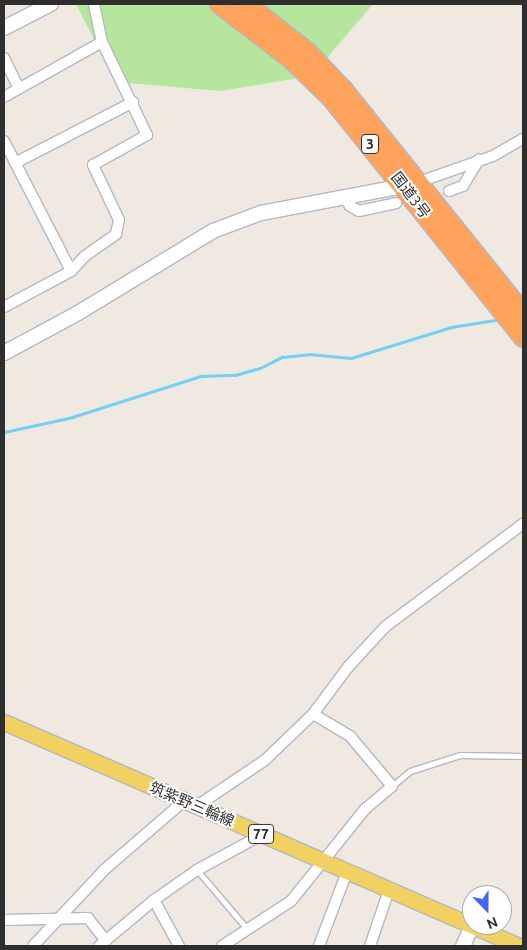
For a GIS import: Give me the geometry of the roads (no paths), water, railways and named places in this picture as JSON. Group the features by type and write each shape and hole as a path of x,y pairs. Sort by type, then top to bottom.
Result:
{"highway":[{"name":"国道3号","path":"219,4 306,73 411,184"},
{"name":"国道3号","path":"247,4 320,64 515,318"}],"main road":[{"name":"筑紫野三輪線","path":"4,722 462,922"},
{"name":"筑紫野三輪線","path":"493,935 518,946"}],"street":[{"path":"4,28 51,4"},
{"path":"4,307 71,271 85,256 116,234 119,220 93,165 147,135 133,102 102,42 94,4"},
{"path":"4,97 102,42"},
{"path":"4,58 19,89"},
{"path":"15,162 133,102"},
{"path":"4,353 78,313 212,231 261,213 411,184 500,153 523,139"},
{"path":"4,141 71,271"},
{"path":"449,192 463,186 479,159"},
{"path":"344,197 350,206 359,211 396,203"},
{"path":"33,946 104,870 191,803 265,760 313,714 348,666 386,626 523,524"},
{"path":"223,946 291,902 365,810 392,786 350,736 313,714"},
{"path":"4,920 88,918 102,943 154,900 197,870 263,834"},
{"path":"319,946 347,872"},
{"path":"370,946 388,890"},
{"path":"154,900 179,946"}],"lane":[{"path":"392,786 410,771 460,755 523,756"},
{"path":"197,870 247,930"}],"waterway":[{"path":"4,432 69,418 201,376 235,375 260,368 282,357 309,354 351,358 451,327 501,319"}]}
